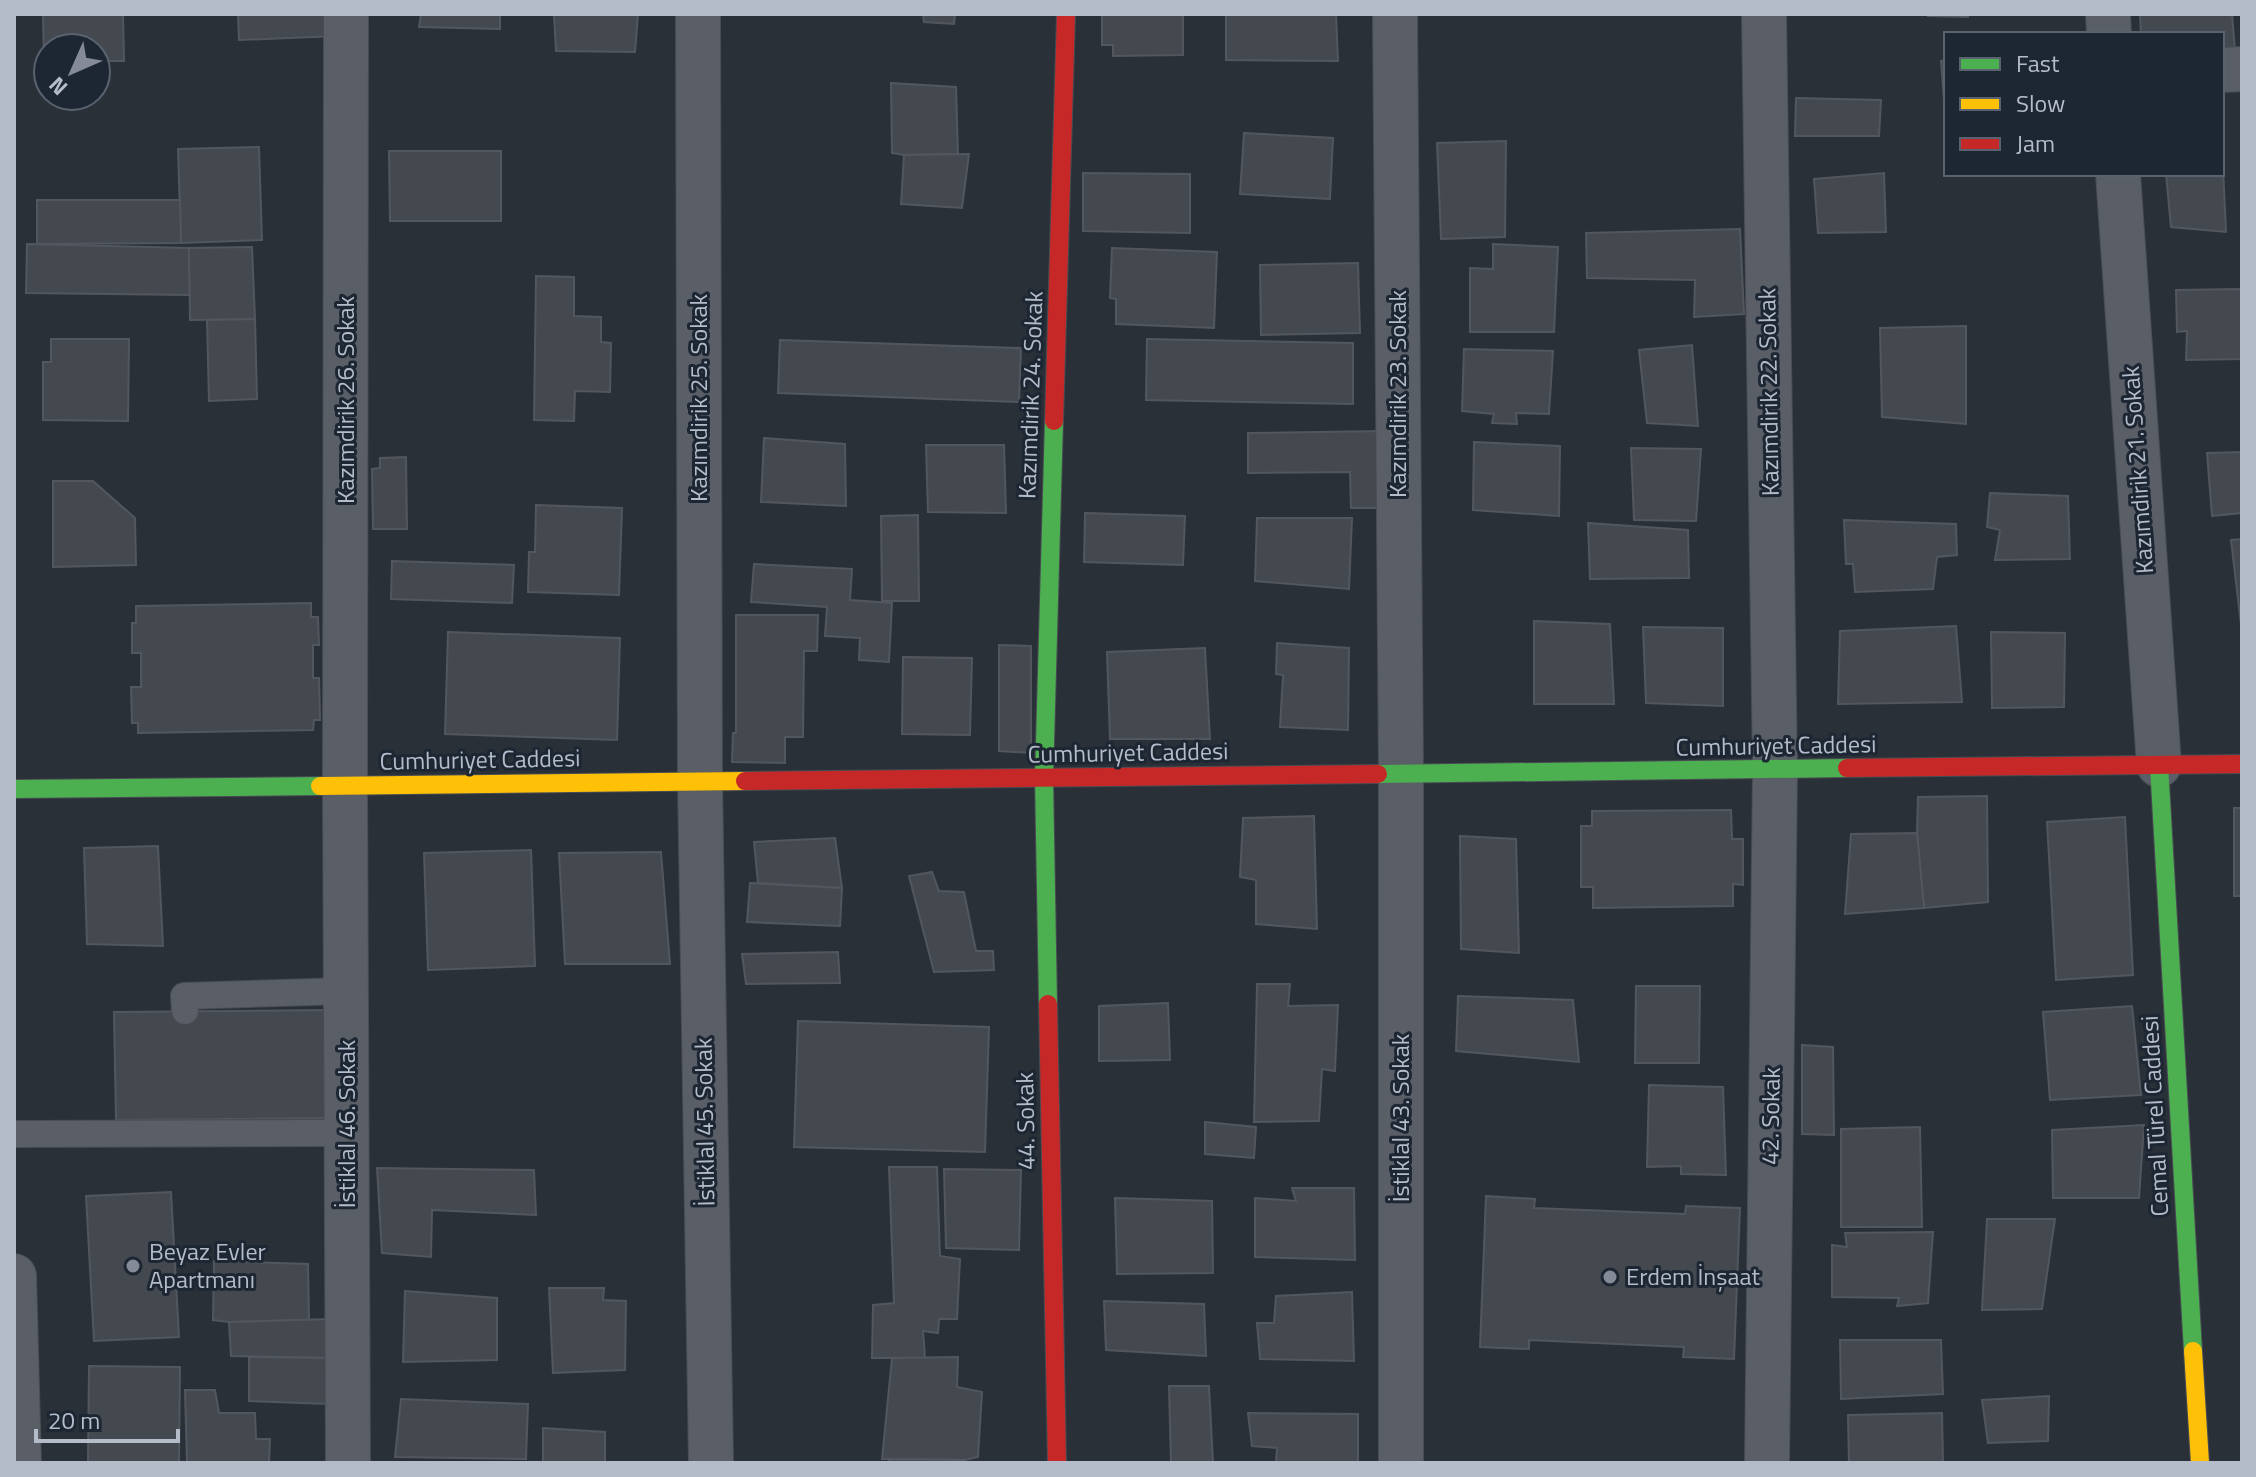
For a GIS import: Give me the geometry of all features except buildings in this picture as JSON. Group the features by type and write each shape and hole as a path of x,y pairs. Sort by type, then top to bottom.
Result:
{"street":[{"name":"Kazımdirik 26. Sokak","path":"345,785 346,14"},
{"name":"Kazımdirik 25. Sokak","path":"698,14 700,781"},
{"name":"Kazımdirik 24. Sokak","path":"1044,778 1066,14"},
{"name":"Kazımdirik 23. Sokak","path":"1395,14 1401,774"},
{"name":"Kazımdirik 22. Sokak","path":"1764,14 1775,770"},
{"name":"Kazımdirik 21. Sokak","path":"2118,176 2159,765"},
{"name":"Cumhuriyet Caddesi","path":"14,789 2242,764"},
{"name":"Cemal Türel Caddesi","path":"2159,765 2200,1463"},
{"name":"42. Sokak","path":"1767,1463 1775,770"},
{"name":"İstiklal 43. Sokak","path":"1401,774 1401,1463"},
{"name":"44. Sokak","path":"1044,778 1057,1463"},
{"name":"İstiklal 45. Sokak","path":"700,781 711,1463"},
{"name":"İstiklal 46. Sokak","path":"345,785 348,1463"},
{"path":"14,1276 19,1463"}],"lane":[{"path":"185,1011 184,996 346,991"},
{"path":"14,1134 323,1133"}],"traffic: fast":[{"path":"1048,1004 1044,778 1054,421"},
{"path":"2159,765 2193,1351"},
{"path":"1378,774 1847,768"},
{"path":"14,789 320,786"}],"traffic: slow":[{"path":"320,786 745,781"},
{"path":"2193,1351 2200,1463"}],"traffic: jam":[{"path":"1054,421 1066,14"},
{"path":"1847,768 2242,764"},
{"path":"745,781 1378,774"},
{"path":"1048,1004 1057,1463"}],"place":[{"name":"Beyaz Evler Apartmanı","path":"133,1266"},
{"name":"Erdem İnşaat","path":"1610,1277"}]}
